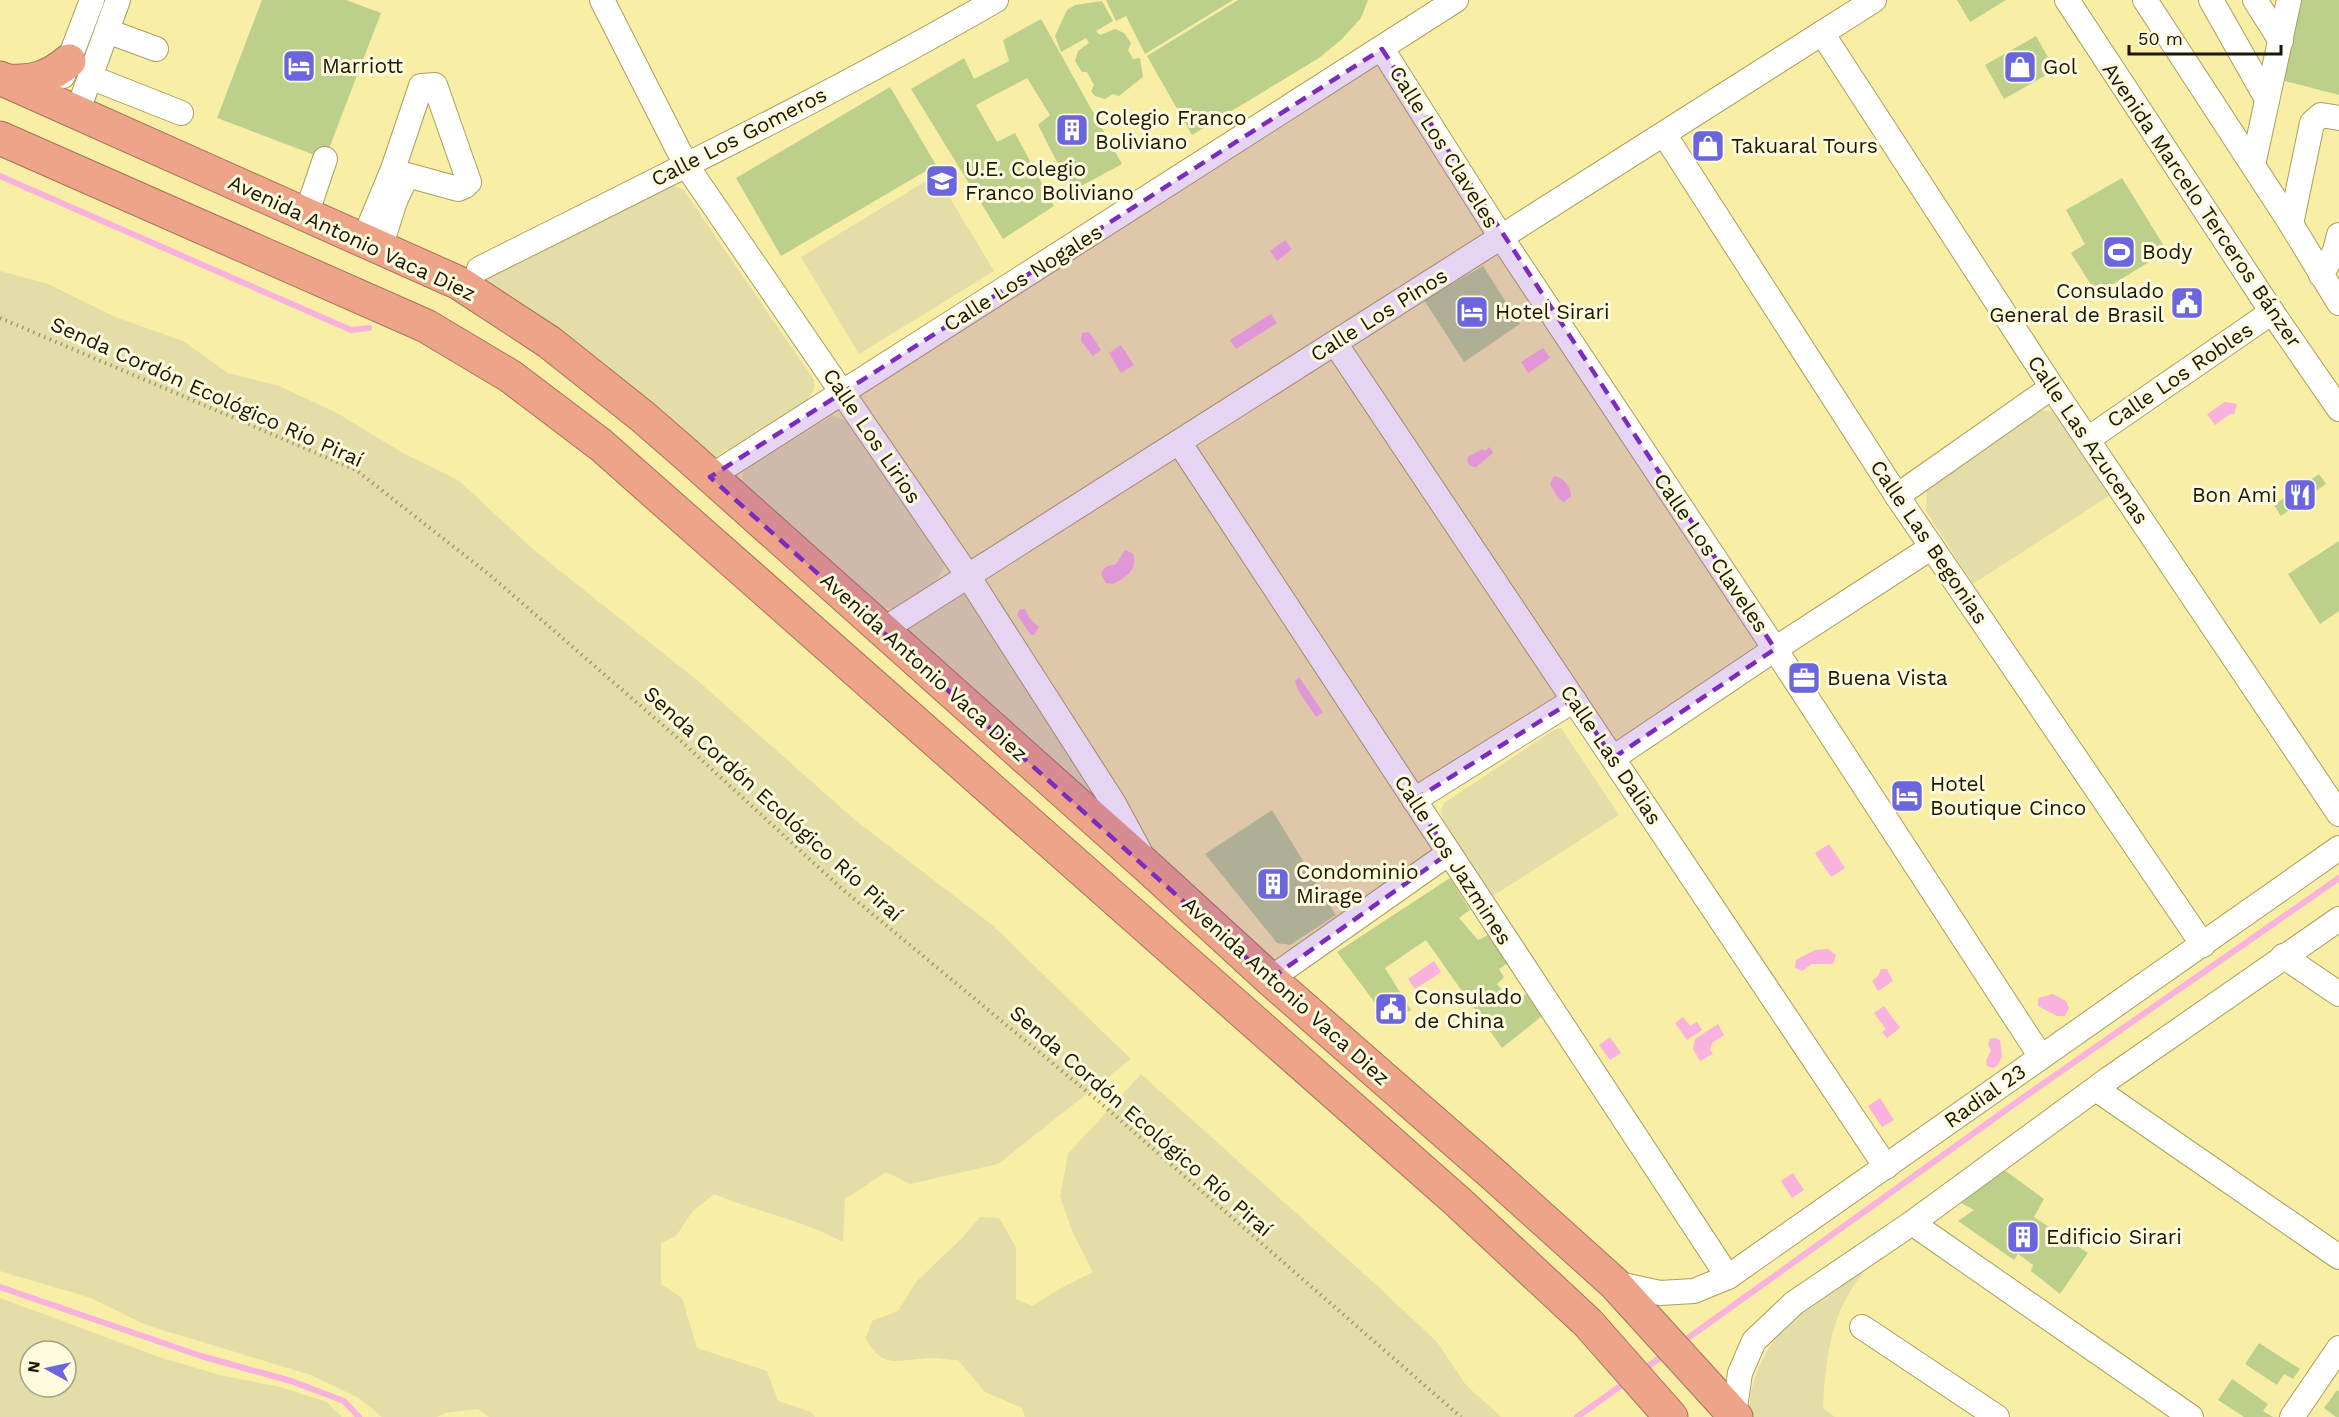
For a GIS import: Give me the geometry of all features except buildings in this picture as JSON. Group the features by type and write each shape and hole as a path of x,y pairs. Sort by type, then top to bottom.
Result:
{"highway":[{"path":"4,79 34,80 52,73 79,69"},
{"name":"Avenida Antonio Vaca Diez","path":"4,79 459,283 549,342 642,416 1149,868 1270,979 1614,1283 1735,1416"},
{"name":"Avenida Antonio Vaca Diez","path":"0,138 426,326 510,376 601,445 1457,1200 1588,1323 1623,1360 1662,1407"},
{"path":"1282,1048 1294,1030 1308,1029 1372,1068"}],"street":[{"path":"65,107 79,69 92,0"},
{"path":"79,69 107,31 118,0"},
{"name":"Calle Los Lirios","path":"602,0 686,165 968,576 1113,802 1149,868"},
{"name":"Calle Los Gomeros","path":"479,269 686,165 996,0"},
{"name":"Calle Los Pinos","path":"883,630 1874,0"},
{"name":"Avenida Marcelo Terceros Bánzer","path":"2067,0 2272,312 2339,409"},
{"path":"2145,0 2253,165 2339,303"},
{"path":"2211,0 2267,99"},
{"path":"2255,0 2281,41"},
{"path":"2253,165 2289,0"},
{"name":"Calle Los Nogales","path":"710,477 1382,49 1444,3"},
{"path":"107,31 156,49"},
{"name":"Calle Las Azucenas","path":"1822,33 2052,387 2339,814"},
{"name":"Calle Los Claveles","path":"1382,49 1501,237 1775,649 2041,1057"},
{"path":"79,69 181,113"},
{"path":"2290,224 2312,123 2321,115 2339,118"},
{"name":"Calle Las Begonias","path":"1664,134 1897,496 2203,945"},
{"path":"306,215 325,159"},
{"path":"372,244 400,172"},
{"path":"2321,274 2338,247"},
{"name":"Calle Los Robles","path":"2088,439 2272,312"},
{"name":"Calle Las Dalias","path":"1335,343 1886,1167"},
{"path":"1897,496 2052,387"},
{"name":"Calle Los Jazmines","path":"1179,442 1728,1277"},
{"path":"1613,758 1932,546"},
{"path":"1414,800 1574,700"},
{"name":"Radial 23","path":"1614,1283 1660,1293 1694,1291 1728,1277 2339,848"},
{"path":"1270,979 1449,853"},
{"path":"1735,1416 1740,1373 1754,1341 1794,1303 1912,1223 2096,1089 2339,919"},
{"path":"2283,956 2339,994"},
{"path":"2096,1089 2339,1257"},
{"path":"1912,1223 2191,1417"},
{"path":"1862,1327 1997,1417"},
{"path":"2292,1417 2339,1348"}],"path":[{"name":"Senda Cordón Ecológico Río Piraí","path":"0,318 356,470 500,584 681,741 841,888 1097,1100 1461,1417"}],"highlighted area":[{"path":"1382,49 1775,649 1613,758 1574,700 1414,800 1449,853 1270,979 710,477"}],"shaded area":[{"path":"936,175 994,271 859,354 801,257"},
{"path":"671,185 683,189 814,380 814,389 808,400 712,459 480,281"},
{"path":"1285,240 1292,249 1277,261 1270,251"},
{"path":"0,271 48,284 115,317 183,341 228,373 279,386 337,413 403,453 458,480 535,551 698,681 855,820 991,924 1131,1059 998,1164 910,1184 886,1172 845,1199 843,1242 796,1222 714,1194 692,1212 676,1236 661,1243 661,1284 682,1298 697,1348 767,1371 778,1401 811,1412 815,1417 489,1417 478,1409 445,1413 437,1417 382,1417 359,1398 311,1375 146,1325 91,1298 0,1271"},
{"path":"1271,314 1277,323 1236,349 1230,340"},
{"path":"1087,332 1101,350 1093,356 1081,341 1082,333"},
{"path":"1121,345 1134,365 1121,373 1109,353"},
{"path":"1543,348 1550,358 1528,373 1521,362"},
{"path":"2225,402 2237,404 2234,414 2230,414 2215,425 2207,414"},
{"path":"2039,411 2050,411 2061,415 2115,492 1973,584 1926,511 1927,490"},
{"path":"832,416 845,420 944,564 942,572 931,585 894,609 877,607 740,485 744,471"},
{"path":"1490,447 1493,453 1476,467 1470,466 1467,461 1468,457"},
{"path":"1554,476 1570,489 1571,496 1564,502 1558,498 1550,484"},
{"path":"1125,550 1133,554 1132,569 1113,584 1106,583 1101,574 1103,569 1116,564"},
{"path":"955,593 970,597 1111,812 907,635 907,627"},
{"path":"1020,609 1025,609 1030,619 1039,627 1034,635 1031,635 1017,615"},
{"path":"1299,677 1323,712 1316,717 1298,690 1295,681"},
{"path":"1561,728 1619,815 1493,896 1443,823 1441,810 1444,803 1554,730"},
{"path":"1829,844 1845,868 1831,877 1815,853"},
{"path":"1828,949 1836,955 1833,964 1812,964 1802,971 1795,968 1796,960 1815,950"},
{"path":"1434,961 1441,972 1415,989 1408,979"},
{"path":"1881,969 1887,969 1893,981 1878,991 1872,981"},
{"path":"2053,994 2066,1001 2069,1008 2065,1016 2057,1016 2038,1006 2038,998"},
{"path":"1884,1006 1900,1028 1887,1038 1882,1032 1886,1029 1874,1013"},
{"path":"1683,1017 1690,1026 1697,1022 1702,1030 1687,1040 1675,1023"},
{"path":"1718,1024 1724,1035 1712,1043 1710,1050 1713,1054 1700,1061 1693,1049 1695,1039"},
{"path":"1610,1037 1621,1053 1610,1060 1599,1045"},
{"path":"1990,1039 2000,1040 2002,1057 1997,1066 1993,1068 1987,1066 1986,1061 1991,1050 1988,1045"},
{"path":"1141,1074 1437,1342 1466,1385 1501,1417 1025,1417 1022,1408 985,1392 958,1360 930,1358 893,1361 879,1355 866,1338 872,1321 898,1311 916,1282 962,1238 980,1217 999,1218 1016,1247 1016,1299 1032,1306 1093,1272 1072,1231 1060,1196 1068,1154"},
{"path":"1880,1098 1894,1120 1882,1127 1868,1106"},
{"path":"1793,1173 1804,1190 1792,1198 1781,1181"},
{"path":"1859,1270 1863,1274 1844,1303 1828,1355 1823,1408 1835,1417 1753,1417 1750,1404 1751,1390 1761,1362 1771,1345 1796,1316"},
{"path":"0,1298 162,1358 220,1375 280,1387 327,1402 342,1417 0,1417"}],"waterway":[{"path":"0,176 351,330 369,328"},
{"path":"1681,1343 2027,1095 2339,878"},
{"path":"0,1287 201,1356 291,1381 344,1401 359,1417"},
{"path":"1642,1371 1665,1354"},
{"path":"1577,1417 1626,1382"}],"place":[{"name":"Marriott","path":"299,66"},
{"name":"Gol","path":"2020,67"},
{"name":"Colegio Franco Boliviano","path":"1072,130"},
{"name":"Takuaral Tours","path":"1708,146"},
{"name":"U.E. Colegio Franco Boliviano","path":"942,181"},
{"name":"Body","path":"2119,252"},
{"name":"Consulado General de Brasil","path":"2187,303"},
{"name":"Hotel Sirari","path":"1472,312"},
{"name":"Bon Ami","path":"2300,495"},
{"name":"Buena Vista","path":"1804,678"},
{"name":"Hotel Boutique Cinco","path":"1907,796"},
{"name":"Condominio Mirage","path":"1273,884"},
{"name":"Consulado de China","path":"1391,1009"},
{"name":"Edificio Sirari","path":"2023,1237"}]}
